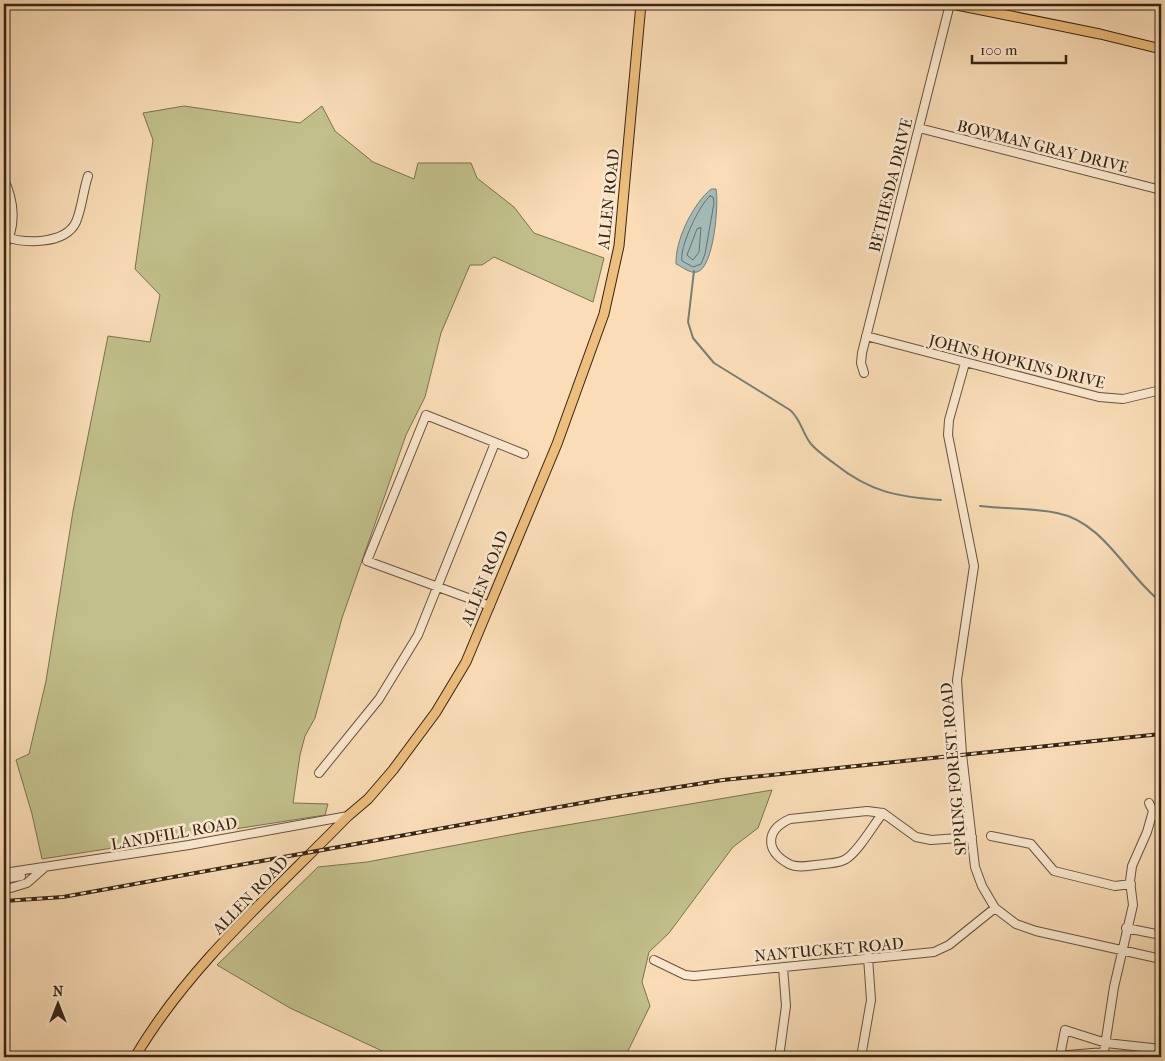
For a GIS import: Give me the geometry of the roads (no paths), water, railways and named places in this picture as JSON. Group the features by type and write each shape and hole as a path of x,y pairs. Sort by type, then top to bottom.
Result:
{"main road":[{"name":"ALLEN ROAD","path":"135,1057 151,1030 204,964 348,816 368,799 393,770 436,712 466,662 490,606 518,531 557,444 604,314 619,246 641,4"},
{"path":"951,4 1100,34 1161,49"}],"street":[{"name":"BETHESDA DRIVE","path":"864,373 861,363 866,336 951,4"},
{"name":"BOWMAN GRAY DRIVE","path":"919,128 1161,190"},
{"path":"6,238 42,240 55,238 71,228 76,221 88,176"},
{"path":"4,180 12,203 13,215 4,246"},
{"name":"JOHNS HOPKINS DRIVE","path":"866,336 1099,397 1123,399 1161,390"},
{"name":"SPRING FOREST ROAD","path":"965,363 949,420 948,435 974,566 957,680 962,754 972,837 976,867 982,886 995,908 1016,924 1036,932 1161,958"},
{"path":"490,606 367,561 426,415 524,454"},
{"path":"319,773 379,699 418,635 495,443"},
{"path":"1044,1057 1104,1052 1126,928 1133,905 1132,866 1147,832 1153,812 1150,803"},
{"path":"1153,812 1161,808"},
{"path":"883,813 849,857 840,862 800,866 790,864 774,853 771,846 771,837 780,824 790,819 867,811 883,813 916,837 931,840 972,837"},
{"name":"LANDFILL ROAD","path":"4,876 348,816"},
{"path":"991,836 1031,844 1054,871 1115,886 1131,884"},
{"path":"4,890 27,883 42,870"},
{"name":"NANTUCKET ROAD","path":"654,960 684,975 694,976 868,957 934,952 949,945 995,908"},
{"path":"1126,928 1161,935"},
{"path":"862,1057 871,1000 868,957"},
{"path":"779,1057 786,1006 783,967"},
{"path":"1060,1056 1065,1030 1106,1043 1161,1048"}],"water":[{"path":"711,189 716,189 717,207 711,248 703,268 697,272 692,272 676,264 676,255 686,223 698,204"}],"waterway":[{"path":"694,271 688,322 693,338 714,363 790,410 797,418 808,440 814,447 860,481 898,495 941,500"},
{"path":"980,506 1048,511 1074,518 1101,538 1148,591 1161,602"}],"railway":[{"path":"4,901 63,897 609,798 723,780 1161,734"}]}
